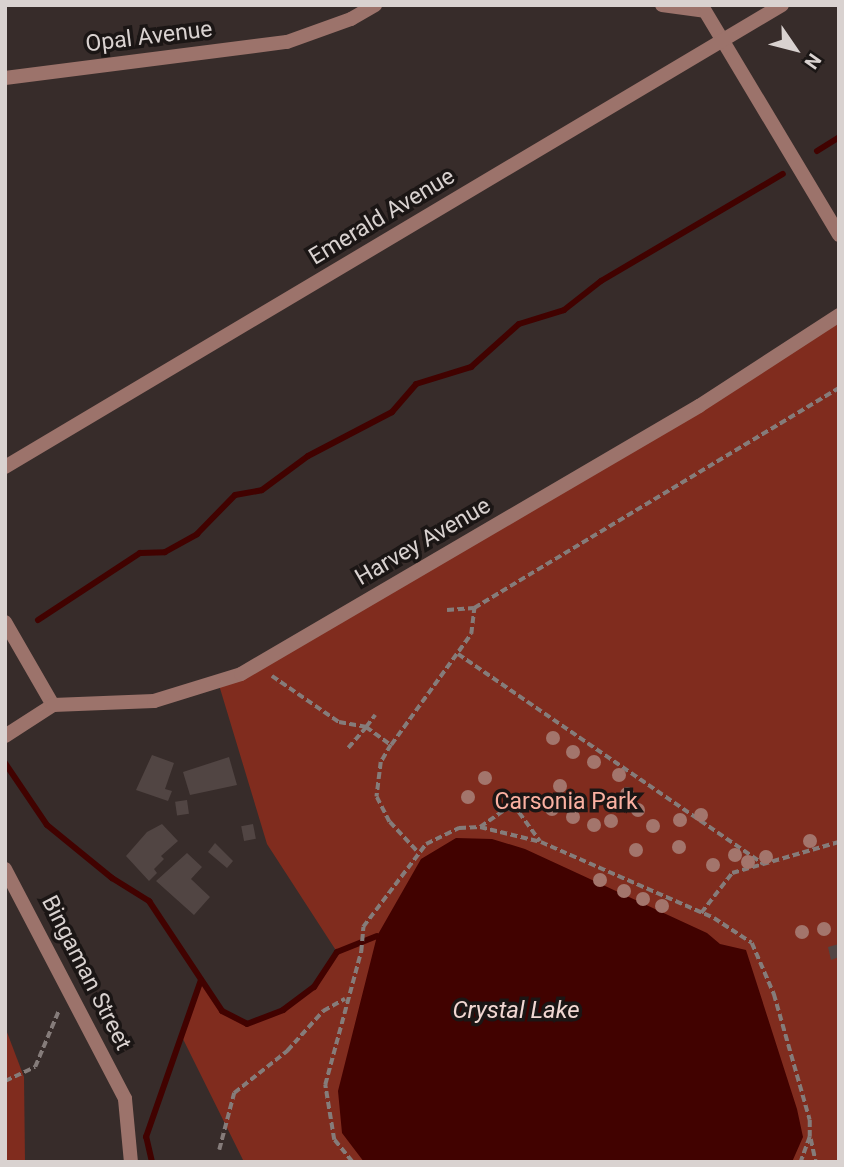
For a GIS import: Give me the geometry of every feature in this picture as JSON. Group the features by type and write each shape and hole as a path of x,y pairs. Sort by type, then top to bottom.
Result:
{"street":[{"name":"Opal Avenue","path":"5,78 287,42 352,19 374,5"},
{"path":"662,5 705,11 839,234"},
{"name":"Emerald Avenue","path":"5,467 782,5"},
{"name":"Harvey Avenue","path":"53,705 154,701 219,685 699,406 839,316"},
{"path":"5,622 53,705 5,736"},
{"name":"Bingaman Street","path":"5,869 125,1099 131,1162"}],"path":[{"path":"447,610 474,608 839,388"},
{"path":"418,852 390,822 377,797 381,762 471,634 474,608"},
{"path":"458,654 764,864"},
{"path":"257,665 339,722 366,727 391,745"},
{"path":"348,748 375,715"},
{"path":"480,827 513,804 541,842"},
{"path":"352,1162 334,1140 325,1109 325,1085 345,999 361,951 363,927 418,852 441,834 480,827 541,842 701,912 745,936 758,951 801,1082 816,1162"},
{"path":"701,912 732,873 839,842"},
{"path":"5,1081 35,1067 68,989"},
{"path":"219,1150 233,1093 287,1051 323,1010 345,999"},
{"path":"801,1162 810,1137"}],"green space":[{"name":"Carsonia Park","path":"839,315 839,1162 244,1162 182,1037 201,980 222,1011 247,1024 283,1010 314,987 337,952 267,844 219,685"},
{"path":"5,1027 24,1077 25,1162 5,1162"}],"water":[{"name":"Crystal Lake","path":"456,838 492,839 525,849 707,933 720,944 746,950 797,1109 803,1137 792,1162 364,1162 342,1133 338,1091 377,936 421,859"}],"building":[{"path":"152,755 174,763 165,789 172,791 168,801 136,790"},
{"path":"229,757 237,785 190,795 183,772"},
{"path":"509,796 515,796 520,804 518,810 509,812 504,807 504,801"},
{"path":"187,800 189,814 177,816 175,802"},
{"path":"162,824 178,841 161,856 164,859 154,869 157,873 149,881 126,856 147,832"},
{"path":"253,824 256,839 244,841 241,826"},
{"path":"215,843 233,861 227,868 208,852"},
{"path":"187,853 202,867 191,879 210,897 194,915 156,881"},
{"path":"839,944 839,957 831,960 828,947"}],"waterway":[{"path":"817,151 839,137"},
{"path":"38,620 140,553 165,552 197,534 235,495 262,490 308,456 392,412 416,384 471,367 519,324 564,310 601,281 783,174"},
{"path":"5,763 47,825 112,878 149,901 222,1011 247,1024 283,1010 314,987 337,952 377,936"},
{"path":"152,1162 146,1137 201,980"}]}
